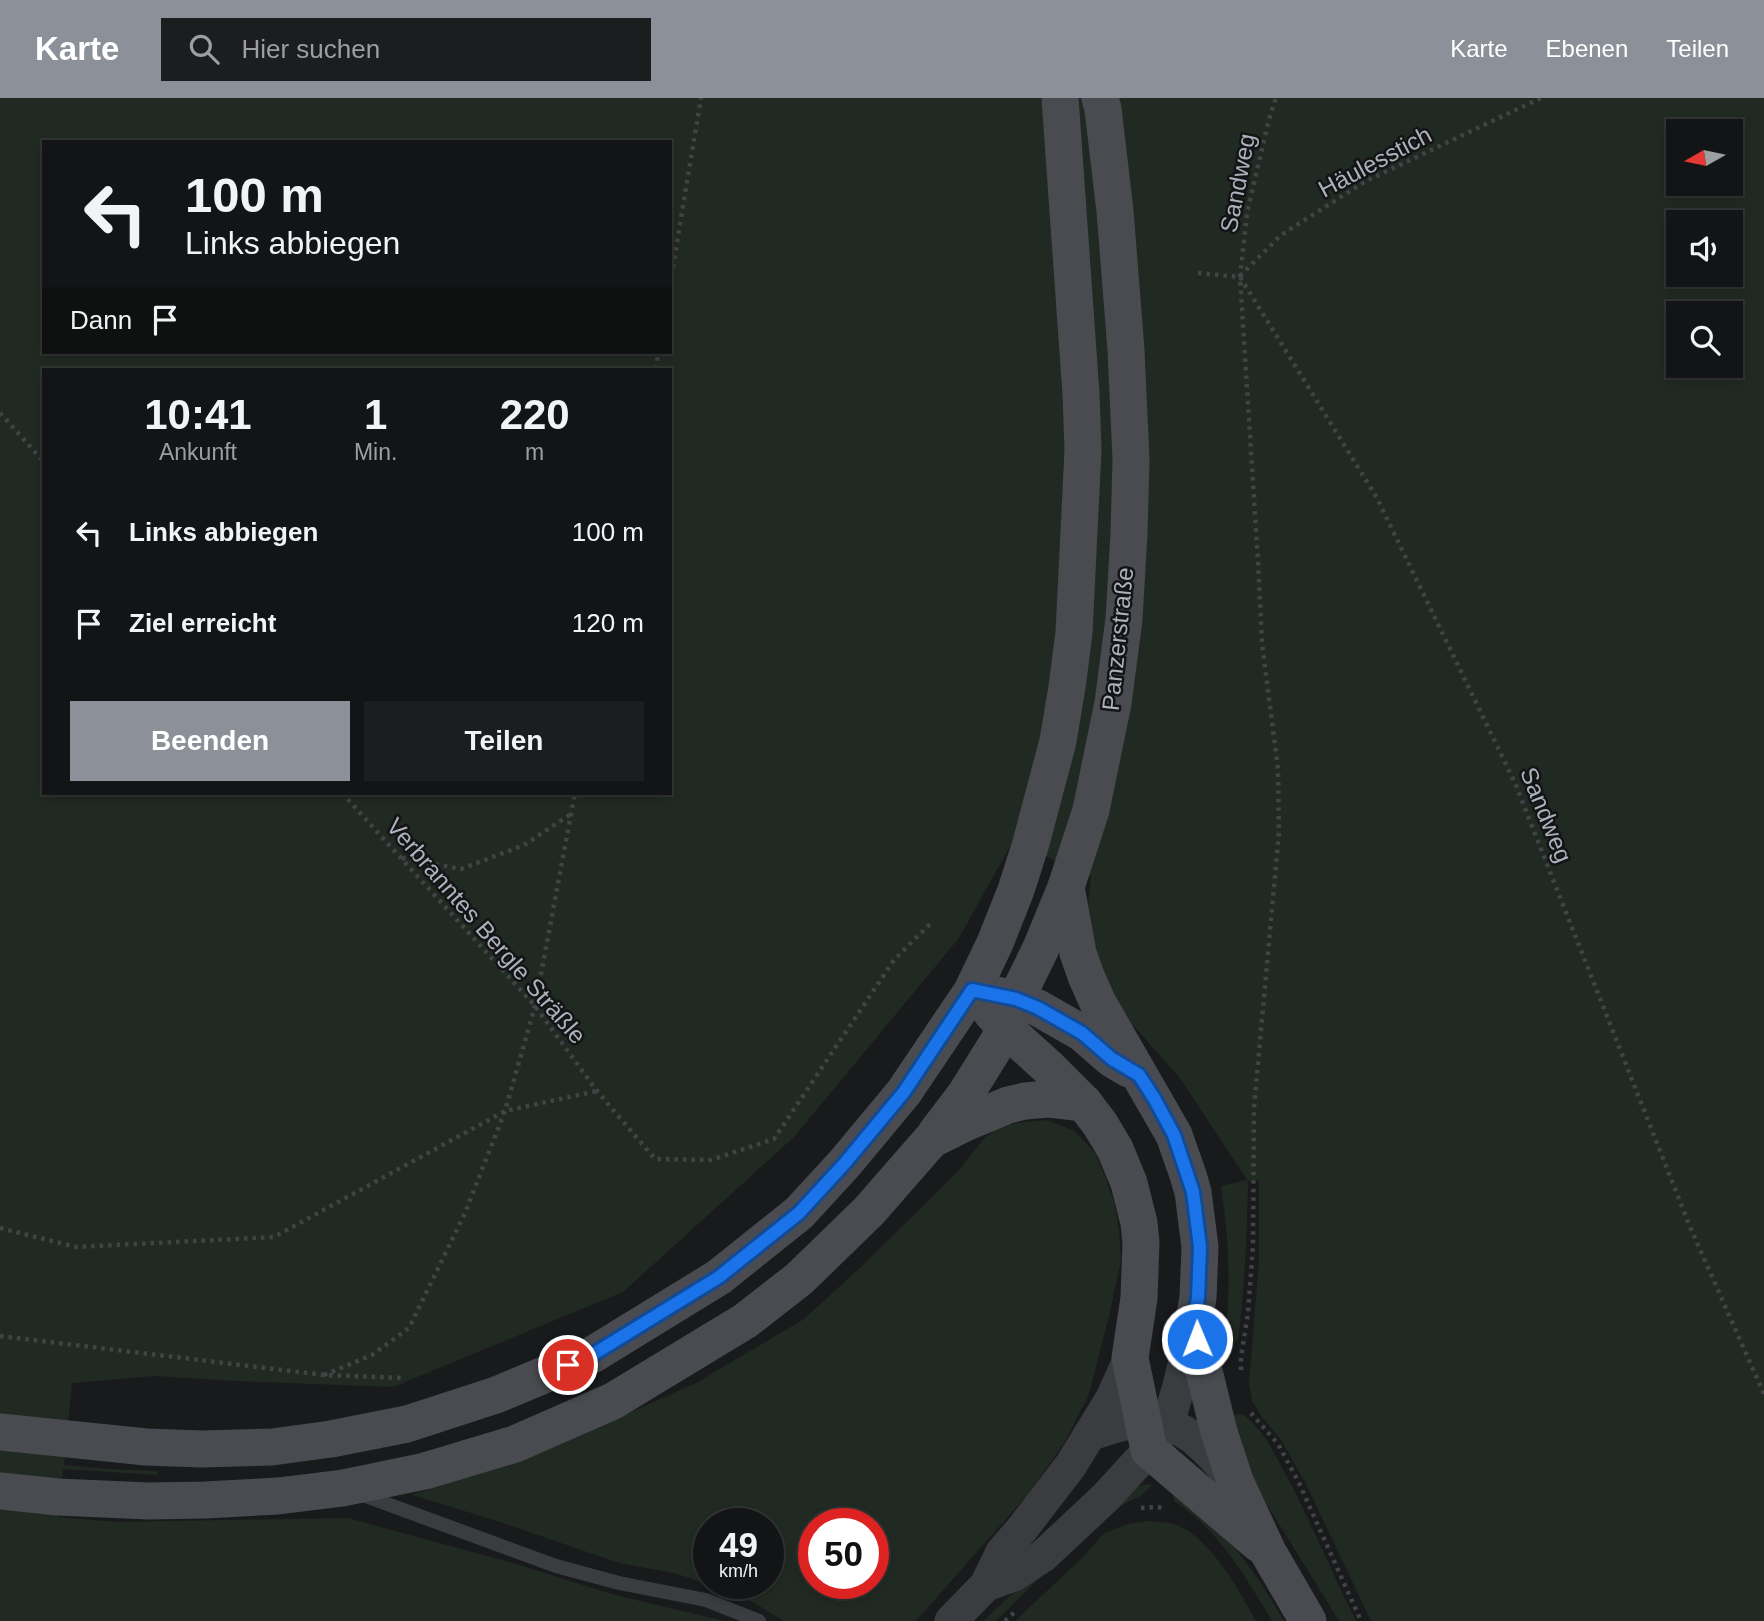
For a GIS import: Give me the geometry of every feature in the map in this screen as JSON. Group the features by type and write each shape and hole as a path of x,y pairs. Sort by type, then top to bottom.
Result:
{"main road":[{"name":"Panzerstraße","path":"0,1432 146,1447 272,1447 331,1440 407,1423 496,1395 592,1355 719,1277 799,1213 904,1092 972,990 995,943 1031,842 1058,741 1074,633 1083,450 1081,382 1060,98"},
{"name":"Panzerstraße","path":"0,1491 58,1497 149,1501 278,1496 343,1488 425,1471 515,1444 613,1401 745,1321 799,1279 869,1212 931,1140 965,1095 1011,1014 1041,948 1066,887 1091,810 1113,703 1124,620 1131,459 1115,211 1100,98"},
{"path":"1066,887 1078,953 1086,976 1098,1003 1174,1135 1193,1192 1200,1247 1199,1285 1194,1320 1200,1359 1225,1452 1268,1552 1308,1621"},
{"path":"972,990 1011,1014 1049,1068 1084,1102 1115,1149 1129,1183 1139,1223 1139,1298 1130,1358 1153,1431 1268,1552"},
{"path":"1011,1014 1038,1008 1082,1033 1112,1059 1139,1075"},
{"path":"931,1140 1008,1105 1049,1099 1084,1102"}],"street":[{"path":"986,1585 1014,1575 1043,1556 1105,1497 1153,1431 1179,1386 1194,1320"},
{"path":"951,1621 986,1585 1002,1552 1071,1465 1112,1398 1130,1358"},
{"path":"1090,1434 1186,1432 1235,1480"}],"lane":[{"path":"343,1488 556,1566 619,1583 706,1600 759,1621"}],"path":[{"path":"672,272 702,98"},
{"name":"Sandweg","path":"1242,1381 1241,1357 1248,1313 1253,1246 1254,1107 1279,832 1279,794 1274,727 1262,643 1240,277 1247,213 1276,98"},
{"name":"Häulesstich","path":"1240,277 1280,235 1366,181 1541,98"},
{"path":"1198,273 1240,277"},
{"name":"Sandweg","path":"1240,277 1377,498 1515,783 1690,1227 1764,1394"},
{"path":"0,413 42,460"},
{"name":"Verbranntes Bergle Sträßle","path":"344,795 535,1006 597,1091 655,1159 710,1160 774,1139 894,960 933,921"},
{"path":"324,1375 372,1355 409,1328 465,1213 505,1111 535,1006 575,795"},
{"path":"401,858 461,869 524,845 571,814"},
{"path":"0,1228 76,1247 274,1237 505,1111 597,1091"},
{"path":"0,1336 324,1375 405,1378"},
{"path":"1250,1411 1278,1444 1299,1483 1362,1621"}],"shaded area":[{"path":"0,98 1764,98 1764,1621 1371,1621 1304,1480 1281,1440 1252,1401 1249,1383 1259,1261 1259,1180 1248,1181 1238,1340 1230,1343 1226,1329 1228,1261 1221,1186 1247,1180 1180,1078 1106,995 1086,923 1091,877 1013,841 959,938 794,1137 623,1292 393,1387 155,1376 72,1383 64,1465 158,1471 157,1475 63,1469 58,1517 117,1522 348,1518 516,1564 615,1595 725,1621 0,1621"},
{"path":"1047,1120 1075,1131 1095,1153 1104,1173 1114,1202 1121,1260 1089,1394 1065,1442 1029,1493 916,1621 784,1621 745,1599 784,1599 784,1508 693,1508 693,1579 619,1563 412,1495 537,1454 696,1383 804,1319 958,1171 985,1137 1000,1127"},
{"path":"1242,1414 1262,1433 1277,1458 1356,1621 1339,1621 1250,1477 1227,1419"},
{"path":"1153,1484 1142,1495 1115,1509 996,1621 983,1621 1109,1504 1135,1488"},
{"path":"1172,1490 1236,1549 1284,1621 1272,1621 1230,1555 1204,1526 1174,1501"},
{"path":"1150,1521 1177,1525 1202,1542 1223,1567 1256,1621 1015,1621 1085,1555 1104,1533 1128,1524"}],"route":[{"path":"568,1365 592,1355 719,1277 799,1213 904,1092 972,990 1016,999 1082,1033 1112,1059 1139,1075 1154,1098 1174,1135 1193,1192 1200,1247 1198,1298 1194,1320 1197,1339"}]}
